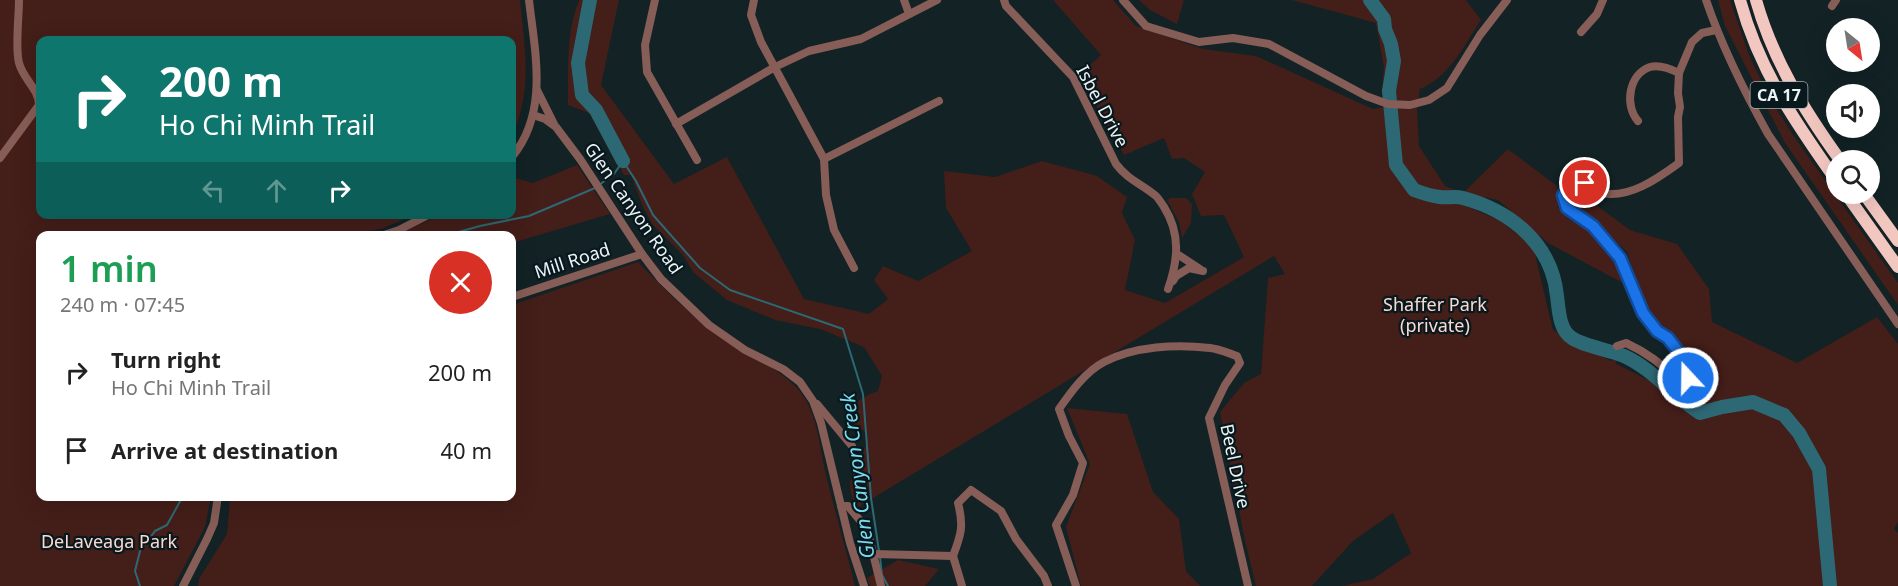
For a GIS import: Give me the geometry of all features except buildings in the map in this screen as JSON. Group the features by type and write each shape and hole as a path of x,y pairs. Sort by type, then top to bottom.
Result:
{"highway":[{"name":"CA 17","path":"1740,0 1754,44 1773,85 1797,125 1826,166"},
{"name":"CA 17","path":"1758,4 1776,56 1790,85 1833,150"},
{"path":"1853,204 1898,267"},
{"path":"1871,204 1898,241"}],"street":[{"path":"19,0 18,61 23,75 36,93"},
{"path":"516,151 528,132 537,90 529,0"},
{"path":"655,0 645,45 647,72 697,160"},
{"path":"754,0 751,15 761,42 824,159 826,195 834,230 854,268"},
{"path":"903,0 909,14"},
{"path":"676,124 775,67 809,51 861,39 937,0"},
{"name":"Isbel Drive","path":"1004,0 1006,6 1072,77 1116,164 1125,176 1158,197 1171,218 1177,254"},
{"path":"1123,0 1146,26 1199,42 1233,38 1269,44 1366,96 1388,104 1410,105 1429,100 1447,88 1480,36 1507,0"},
{"path":"1581,32 1597,14 1603,0"},
{"path":"1706,0 1716,30 1768,134 1898,324"},
{"path":"1617,345 1626,343 1643,351 1663,364 1681,383 1688,378 1688,364 1668,338 1657,331 1643,313 1620,258 1593,226 1567,208 1563,195 1571,185 1585,183 1600,193 1628,193 1664,174 1679,162 1679,73 1692,42 1702,33 1716,30"},
{"path":"1638,121 1633,115 1631,106 1631,87 1636,77 1651,67 1664,67 1679,73"},
{"path":"537,90 556,127"},
{"path":"824,159 939,101"},
{"path":"0,158 36,109"},
{"name":"Glen Canyon Road","path":"533,115 545,119 556,127 661,279 709,325 745,350 783,369 800,382 813,402 821,423 841,506 864,586"},
{"path":"528,132 537,126 556,127"},
{"path":"396,231 420,219"},
{"name":"Mill Road","path":"516,296 642,254"},
{"path":"1177,254 1203,271 1189,268 1176,276 1168,288 1174,273 1177,254"},
{"name":"Beel Drive","path":"1076,586 1056,525 1073,495 1083,463 1069,436 1059,409 1078,383 1103,363 1136,350 1169,347 1211,348 1237,356 1240,363 1225,385 1209,418 1248,586"},
{"path":"800,382 852,446"},
{"path":"962,586 952,556 962,530 962,515 958,503 971,490 1001,511 1016,539 1044,576 1048,586"},
{"path":"183,586 214,523 217,501"},
{"path":"841,506 848,506 867,529 878,556 881,586"},
{"path":"878,556 952,556"}],"green space":[{"name":"DeLaveaga Park","path":"0,0 520,0 526,69 523,102 516,126 516,36 36,36 36,219 405,219 381,229 369,231 36,231 36,501 210,501 205,527 174,586 0,586"},
{"name":"Shaffer Park (private)","path":"579,0 619,0 601,85 674,184 727,157 804,299 869,314 888,299 874,280 883,266 918,281 972,251 946,208 944,171 995,177 1042,161 1097,176 1127,197 1122,213 1135,240 1125,290 1165,303 1244,257 1224,215 1201,216 1192,194 1205,172 1184,158 1172,159 1164,138 1124,155 1079,75 1101,55 1053,0 1113,0 1136,26 1203,49 1256,56 1373,109 1385,107 1382,90 1384,68 1376,23 1292,0 1466,0 1481,20 1448,69 1440,77 1420,89 1417,109 1419,146 1445,186 1463,193 1454,201 1499,220 1533,246 1553,330 1611,361 1615,358 1619,359 1615,363 1673,393 1695,378 1694,358 1672,333 1656,321 1642,296 1627,252 1578,206 1588,199 1630,230 1677,244 1709,289 1712,322 1797,363 1877,317 1898,344 1898,522 1894,529 1898,533 1898,586 1342,586 1373,579 1411,553 1393,513 1353,541 1312,586 1256,586 1220,412 1244,383 1261,374 1268,278 1285,274 1274,256 855,509 850,485 865,447 867,433 848,421 849,415 854,405 867,395 878,391 882,376 864,347 820,329 775,320 727,300 694,273 682,254 653,225 643,207 631,175 624,175 589,113 568,105 570,38"},
{"path":"1139,0 1184,0 1177,24 1150,10"},
{"path":"1718,0 1730,0 1749,55 1770,99 1826,182 1826,202 1785,143 1725,26"},
{"path":"1508,149 1557,186 1558,207 1567,218 1588,230 1617,262 1621,282 1548,243 1498,200 1463,193"},
{"path":"577,165 610,214 516,242 516,231 406,231 431,219 516,219 516,178 533,183"},
{"path":"1186,198 1192,204 1191,223 1182,238 1179,222 1167,200"},
{"path":"1828,204 1842,204 1898,283 1898,305"},
{"path":"638,262 700,321 723,339 779,372 803,395 813,416 855,586 198,586 199,579 227,534 230,501 516,501 516,304"},
{"path":"1067,408 1127,414 1153,492 1179,519 1186,571 1200,586 1081,586 1066,527 1090,464"},
{"path":"898,560 939,569 925,586 870,586 867,578"}],"waterway":[{"path":"590,0 578,63 582,95 596,110 623,161"},
{"path":"1370,0 1384,19 1394,61 1389,91 1396,165 1414,190 1437,197 1460,197 1481,204 1497,211 1526,232 1547,261 1553,277 1562,325 1572,338 1635,362 1700,413 1753,402 1784,415 1799,433 1819,469 1830,586"},
{"name":"Glen Canyon Creek","path":"599,185 614,174 623,161 653,215 700,268 730,290 843,329 863,394 871,498 879,551"},
{"path":"516,219 529,216 595,188"},
{"path":"462,231 514,219"},
{"path":"140,586 135,571 140,551 155,531 167,525 180,501"},
{"name":"Glen Canyon Creek","path":"880,557 882,575 888,586"}],"route":[{"path":"1585,183 1571,185 1563,195 1567,208 1593,226 1620,258 1643,313 1657,331 1668,338 1688,364 1688,378"}]}
